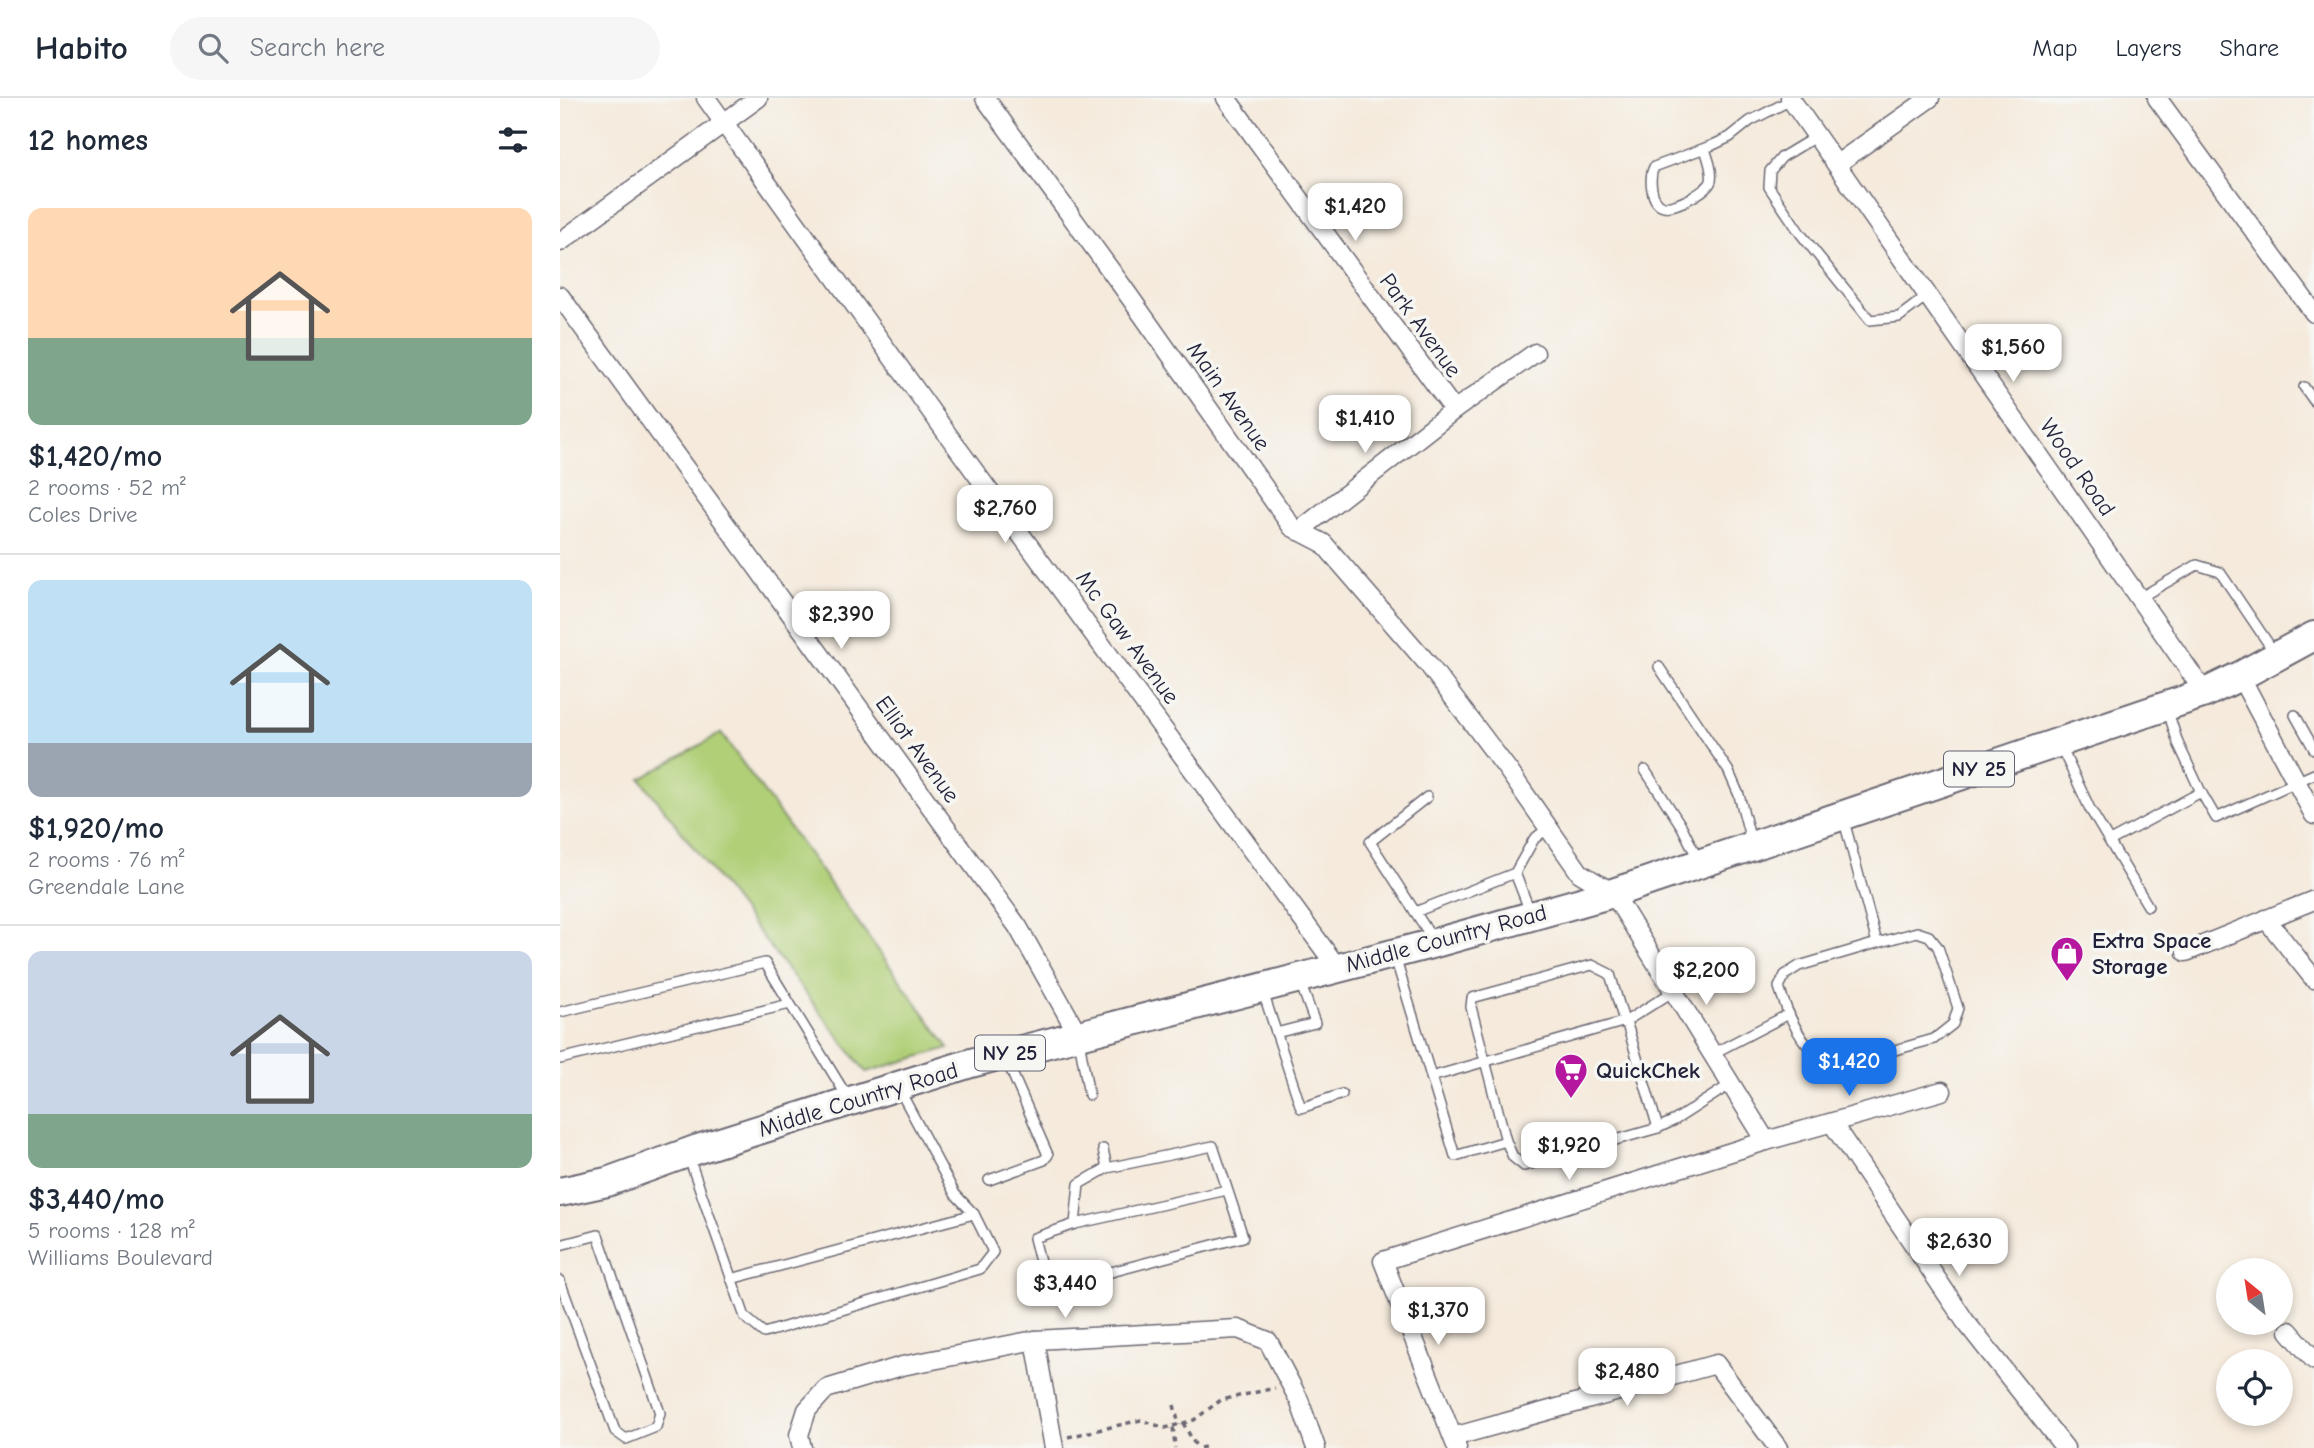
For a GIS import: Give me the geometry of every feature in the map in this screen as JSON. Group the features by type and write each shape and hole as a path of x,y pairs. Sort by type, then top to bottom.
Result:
{"main road":[{"name":"Middle Country Road","path":"560,1192 607,1182 687,1153 1004,1054 1435,943 1613,893 2205,693 2314,636"}],"street":[{"name":"Mc Gaw Avenue","path":"706,98 948,435 1337,967"},
{"path":"560,242 758,98"},
{"name":"Main Avenue","path":"985,98 1292,527 1323,543 1428,664 1580,873 1613,893"},
{"name":"Park Avenue","path":"1226,98 1454,411"},
{"path":"1837,164 1930,98"},
{"path":"2157,98 2314,313"},
{"name":"Wood Road","path":"1790,99 2205,693"},
{"name":"Elliot Avenue","path":"560,296 1018,927 1078,1034"},
{"path":"1299,531 1454,411 1535,353"},
{"path":"2240,676 2314,815"},
{"path":"1613,893 1766,1141"},
{"path":"2186,952 2314,900"},
{"path":"2266,919 2314,979"},
{"path":"1778,1448 1716,1364 1455,1442 1383,1261 1766,1141 1942,1091"},
{"path":"1832,1123 1965,1321 2065,1448"},
{"path":"802,1448 799,1436 807,1410 825,1389 901,1366 1035,1340 1238,1329 1268,1341 1299,1400 1316,1448"},
{"path":"2292,1335 2314,1360"},
{"path":"1035,1340 1053,1444"}],"lane":[{"path":"1705,149 1712,179 1709,186 1673,206 1663,206 1658,202 1651,186 1654,167 1705,149 1790,99"},
{"path":"1817,136 1782,157 1770,171 1769,187 1800,233 1870,320 1899,317 1928,295"},
{"path":"2304,387 2314,401"},
{"path":"2139,598 2197,565 2220,572 2277,656"},
{"path":"1659,667 1728,770 1739,795 1752,846"},
{"path":"2166,706 2178,743 2216,818 2314,774"},
{"path":"2295,715 2314,749"},
{"path":"2059,742 2091,809 2148,906"},
{"path":"1645,770 1682,827 1701,863"},
{"path":"2110,841 2201,792"},
{"path":"1427,797 1370,842 1435,943"},
{"path":"1842,816 1877,943"},
{"path":"1415,912 1516,873 1534,839 1548,828"},
{"path":"1516,873 1532,916"},
{"path":"1916,932 1928,936 1938,947 1958,1008 1953,1024 1934,1038 1838,1066 1827,1063 1812,1053 1789,1013 1779,987 1785,975 1799,966 1877,943 1916,932"},
{"path":"1394,952 1454,1157 1506,1141"},
{"path":"560,1012 765,963 850,1101"},
{"path":"1658,1128 1610,974 1592,965 1472,998 1471,1007 1484,1062 1506,1141 1513,1157 1524,1166 1658,1128 1731,1084"},
{"path":"1276,1033 1315,1023 1299,978"},
{"path":"1262,987 1301,1108 1342,1094"},
{"path":"1431,1077 1625,1021 1674,991"},
{"path":"560,1059 790,1004"},
{"path":"1712,1054 1789,1013"},
{"path":"1078,1034 1089,1095"},
{"path":"989,1180 1044,1160 1048,1155 1004,1054"},
{"path":"687,1153 745,1317 764,1333 980,1269 993,1252 974,1214 955,1195 898,1086"},
{"path":"1075,1224 1079,1184 1107,1168 1213,1146 1242,1237 1047,1289 1034,1238 1075,1224 1227,1190"},
{"path":"1103,1149 1107,1168"},
{"path":"731,1279 974,1214"},
{"path":"560,1245 598,1235 660,1413 656,1427 626,1439 615,1431 560,1280"}],"path":[{"path":"1053,1444 1141,1420 1165,1428 1179,1425 1194,1420 1221,1400 1266,1391 1290,1382"},
{"path":"1174,1405 1179,1425 1175,1448"},
{"path":"1179,1425 1198,1448 1209,1446"}],"green space":[{"path":"721,733 949,1048 866,1072 641,779"}],"place":[{"name":"Extra Space Storage","path":"2067,983"},
{"name":"QuickChek","path":"1571,1100"}]}
